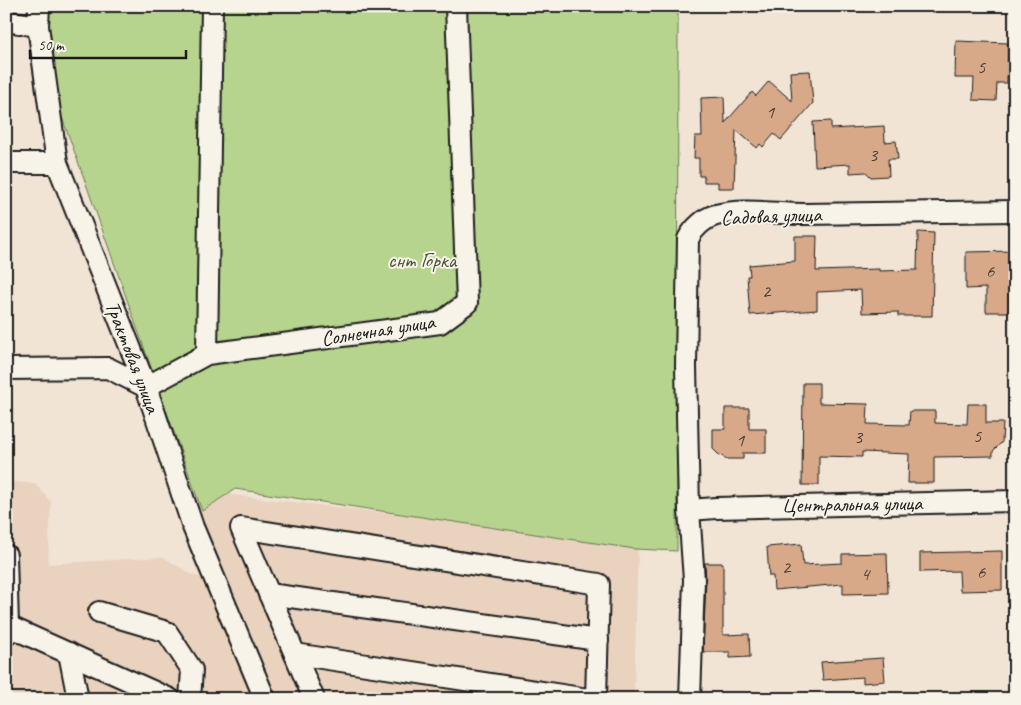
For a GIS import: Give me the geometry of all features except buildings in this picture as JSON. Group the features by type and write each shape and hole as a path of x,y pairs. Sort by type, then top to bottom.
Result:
{"street":[{"path":"207,354 212,6"},
{"name":"Солнечная улица","path":"146,387 207,354 440,323 468,303 456,6"},
{"path":"6,21 39,16"},
{"name":"Трактовая улица","path":"39,16 57,163 146,387 193,527 265,699"},
{"path":"6,163 57,163"},
{"name":"Садовая улица","path":"690,699 694,580 689,510 686,366 688,240 691,233 698,226 716,215 745,212 792,214 1015,211"},
{"path":"6,369 108,368 146,387"},
{"name":"Центральная улица","path":"689,510 1015,501"},
{"path":"314,699 241,528 599,584 596,699"},
{"path":"6,554 7,630 69,653 170,699"},
{"path":"269,594 598,640"},
{"path":"99,612 167,632 192,670 190,699"},
{"path":"69,653 78,699"},
{"path":"295,654 588,699"}],"shaded area":[{"path":"6,481 35,484 51,502 48,564 163,557 191,574 216,583 180,489 638,542 634,699 6,699"}],"green space":[{"name":"снт Горка","path":"32,6 678,6 677,551 635,549 235,489 202,511 32,35"}]}
